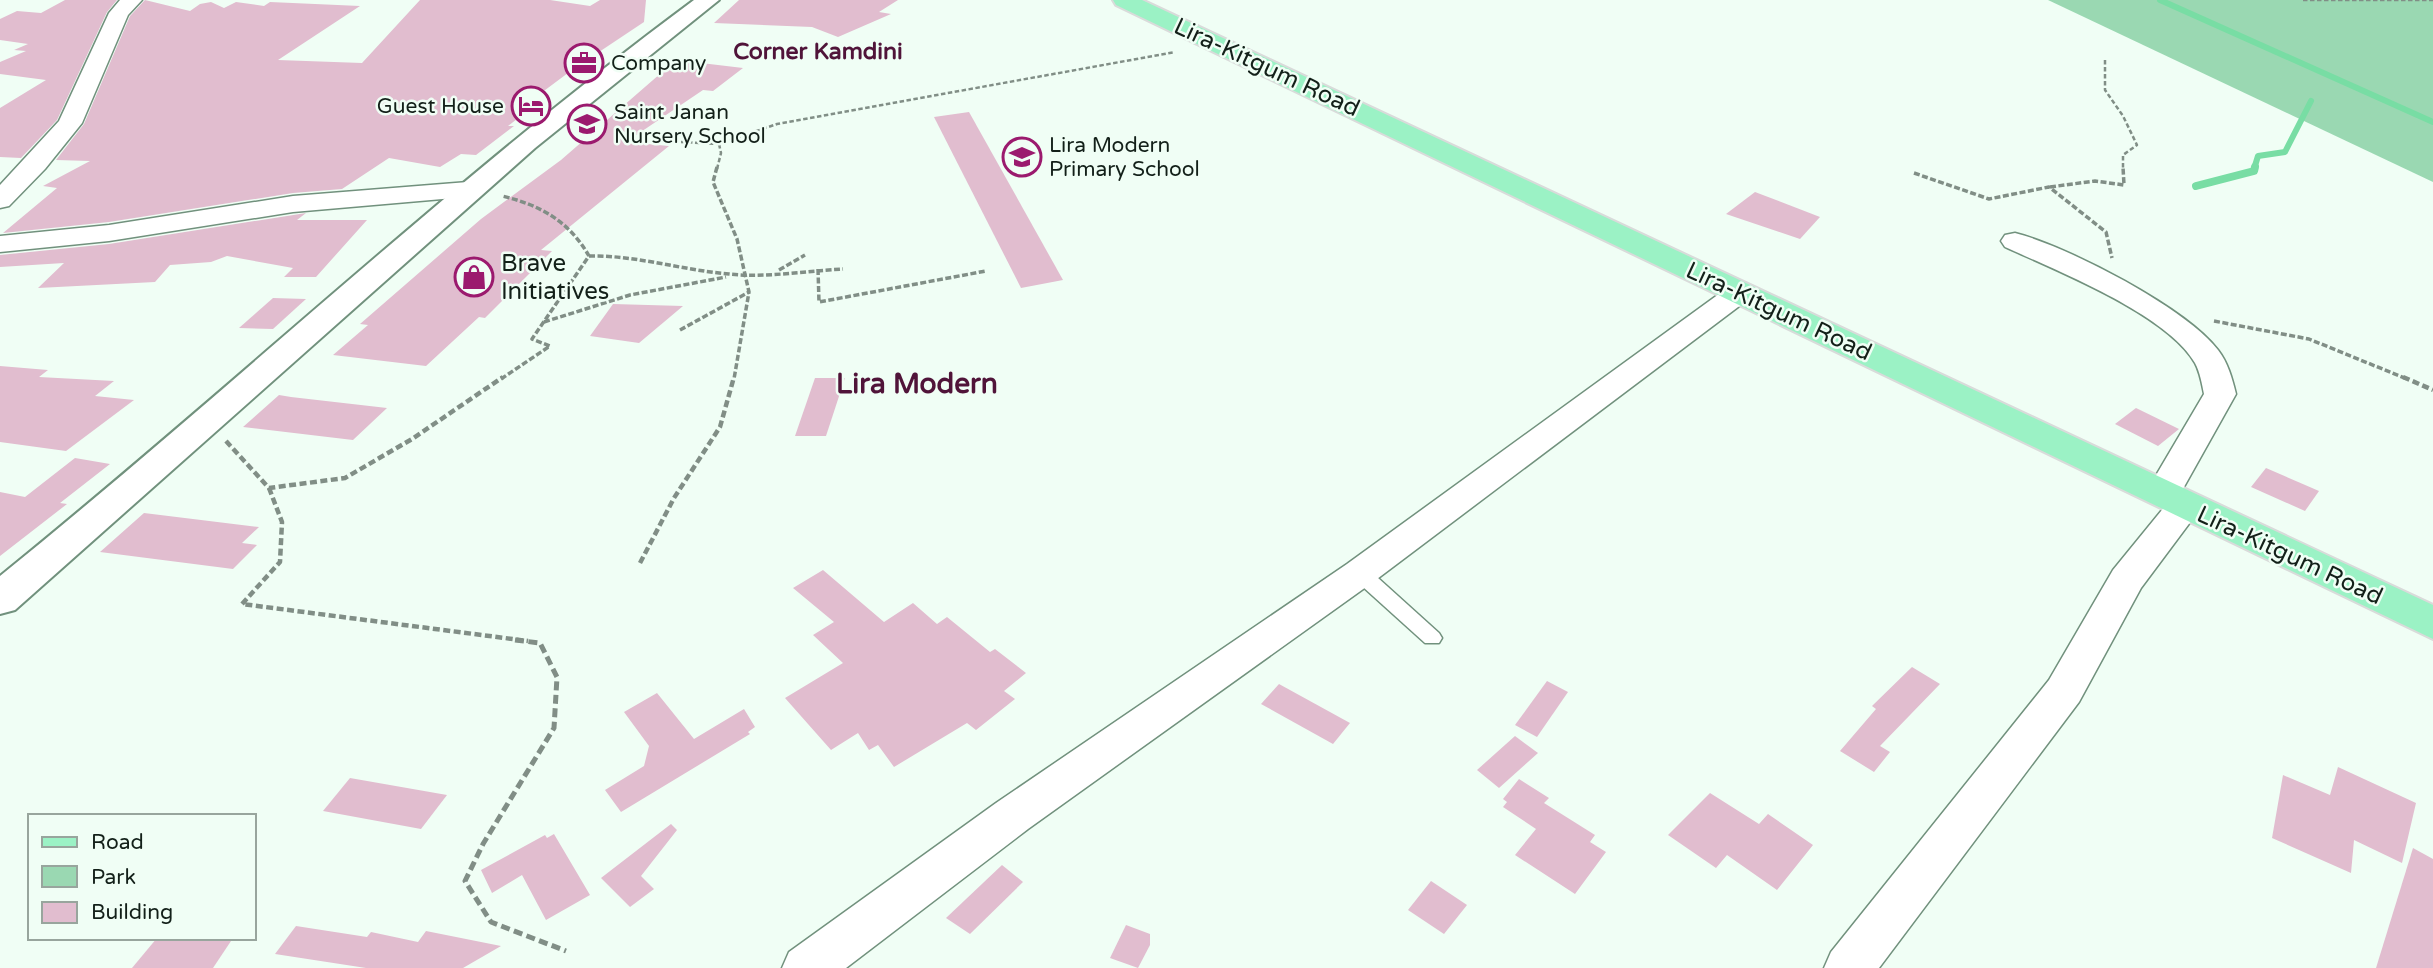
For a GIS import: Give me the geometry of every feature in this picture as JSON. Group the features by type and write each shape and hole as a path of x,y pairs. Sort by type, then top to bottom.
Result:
{"main road":[{"name":"Lira-Kitgum Road","path":"1124,0 2433,623"}],"street":[{"path":"0,200 37,164 70,123 119,13 132,0"},
{"path":"0,599 101,517 468,190 607,76 708,0"},
{"path":"0,244 98,234 293,204 468,190"},
{"path":"1849,968 2064,691 2174,499 2220,394 2217,377 2205,354 2170,321 2121,293 2015,241"},
{"path":"807,968 1012,816 1360,573 1740,292"}],"lane":[{"path":"1360,573 1433,638"}],"path":[{"path":"2303,0 2433,1"},
{"path":"681,142 719,144 777,124 1084,66 1181,51"},
{"path":"1914,173 1989,199 2095,181 2124,185 2123,155 2137,145 2123,116 2105,90 2105,60"},
{"path":"640,563 674,498 720,427 740,356 749,292 737,239 713,182 721,153 719,144"},
{"path":"2049,187 2106,232 2113,255 2111,264 2121,293"},
{"path":"468,190 507,197 552,213 579,235 589,257"},
{"path":"589,257 624,255 668,267 733,275"},
{"path":"775,272 805,255"},
{"path":"269,488 345,478 412,439 550,346 532,339 589,257"},
{"path":"544,322 630,295 733,275 818,269 843,270"},
{"path":"818,269 820,302 986,271"},
{"path":"680,330 749,292"},
{"path":"2211,320 2309,339 2433,390"},
{"path":"210,421 269,488 282,522 280,562 242,604 540,643 557,677 554,728 483,844 465,881 491,922 566,951"}],"green space":[{"path":"2048,0 2433,0 2433,182"}],"building":[{"path":"65,0 117,0 107,12 57,120 21,158 0,157 0,108 46,80 0,74 0,62 26,51 14,50 28,44 0,40 0,19 17,11 41,13"},
{"path":"145,0 190,11 200,4 211,2 224,8 236,2 264,6 270,2 360,6 278,60 362,63 420,0 550,0 590,6 600,0 646,0 644,22 517,111 526,112 508,126 514,126 476,155 461,154 440,167 389,158 342,189 293,193 109,222 3,233 57,188 43,186 90,161 56,160 84,124 130,16"},
{"path":"739,0 898,0 879,12 891,14 838,37 812,27 714,23"},
{"path":"676,60 743,68 713,91 703,90 626,142 669,146 541,250 552,251 485,318 479,317 426,366 333,355 368,325 360,324 481,219 561,160"},
{"path":"969,112 1063,280 1021,288 934,117"},
{"path":"1755,192 1820,217 1800,239 1726,214"},
{"path":"306,213 297,220 367,220 316,277 284,277 293,268 227,256 211,262 170,265 155,282 38,288 64,263 0,267 0,255 109,244"},
{"path":"273,298 306,299 273,329 239,328"},
{"path":"613,304 683,306 639,343 590,336"},
{"path":"0,366 48,370 39,377 114,381 95,396 134,400 66,451 0,442"},
{"path":"815,378 845,378 826,436 795,436"},
{"path":"279,395 387,408 353,440 243,427"},
{"path":"2136,408 2179,429 2158,446 2115,424"},
{"path":"75,458 110,464 60,503 67,504 0,556 0,492 25,497"},
{"path":"2266,468 2319,491 2305,511 2251,487"},
{"path":"144,513 259,527 242,543 257,545 233,569 100,552"},
{"path":"823,570 884,622 913,603 937,624 947,617 990,652 995,649 1026,673 1004,691 1015,699 976,730 967,723 894,767 878,745 869,750 858,733 831,750 785,698 843,663 813,635 834,622 793,588"},
{"path":"1912,667 1940,684 1880,746 1890,752 1874,772 1840,751 1876,709 1872,706"},
{"path":"1547,681 1568,692 1537,737 1515,725"},
{"path":"1279,684 1350,723 1333,744 1261,704"},
{"path":"657,693 694,739 744,709 755,727 748,732 750,734 621,812 605,790 644,766 649,746 624,712"},
{"path":"1515,736 1538,753 1499,788 1477,770"},
{"path":"2338,767 2416,803 2402,863 2354,840 2351,873 2272,838 2283,775 2330,795"},
{"path":"350,778 447,795 421,829 323,811"},
{"path":"1519,779 1549,798 1544,803 1595,835 1590,842 1606,852 1575,894 1515,855 1536,829 1503,807 1507,802 1503,799"},
{"path":"1710,793 1759,824 1768,814 1813,845 1777,890 1727,855 1716,868 1668,835"},
{"path":"671,824 677,830 641,876 654,889 630,907 601,878"},
{"path":"554,834 590,895 546,920 522,875 492,893 481,870 545,835 547,838"},
{"path":"2413,848 2433,859 2433,968 2376,968"},
{"path":"1002,865 1023,882 970,934 946,918"},
{"path":"1431,881 1467,905 1444,934 1408,910"},
{"path":"1126,925 1150,934 1150,945 1138,968 1110,958"},
{"path":"296,926 367,937 371,932 418,942 426,931 501,946 463,968 366,968 275,954"},
{"path":"155,940 232,940 213,968 132,968"}],"waterway":[{"path":"2160,0 2433,122"},
{"path":"2254,169 2258,156 2285,152 2311,101"},
{"path":"2196,186 2254,171 2255,167"}],"place":[{"name":"Company","path":"584,63"},
{"name":"Guest House","path":"531,106"},
{"name":"Saint Janan Nursery School","path":"587,124"},
{"name":"Lira Modern Primary School","path":"1022,157"},
{"name":"Brave Initiatives","path":"474,277"}],"district":[{"name":"Corner Kamdini","path":"818,51"},
{"name":"Lira Modern","path":"917,383"}]}
